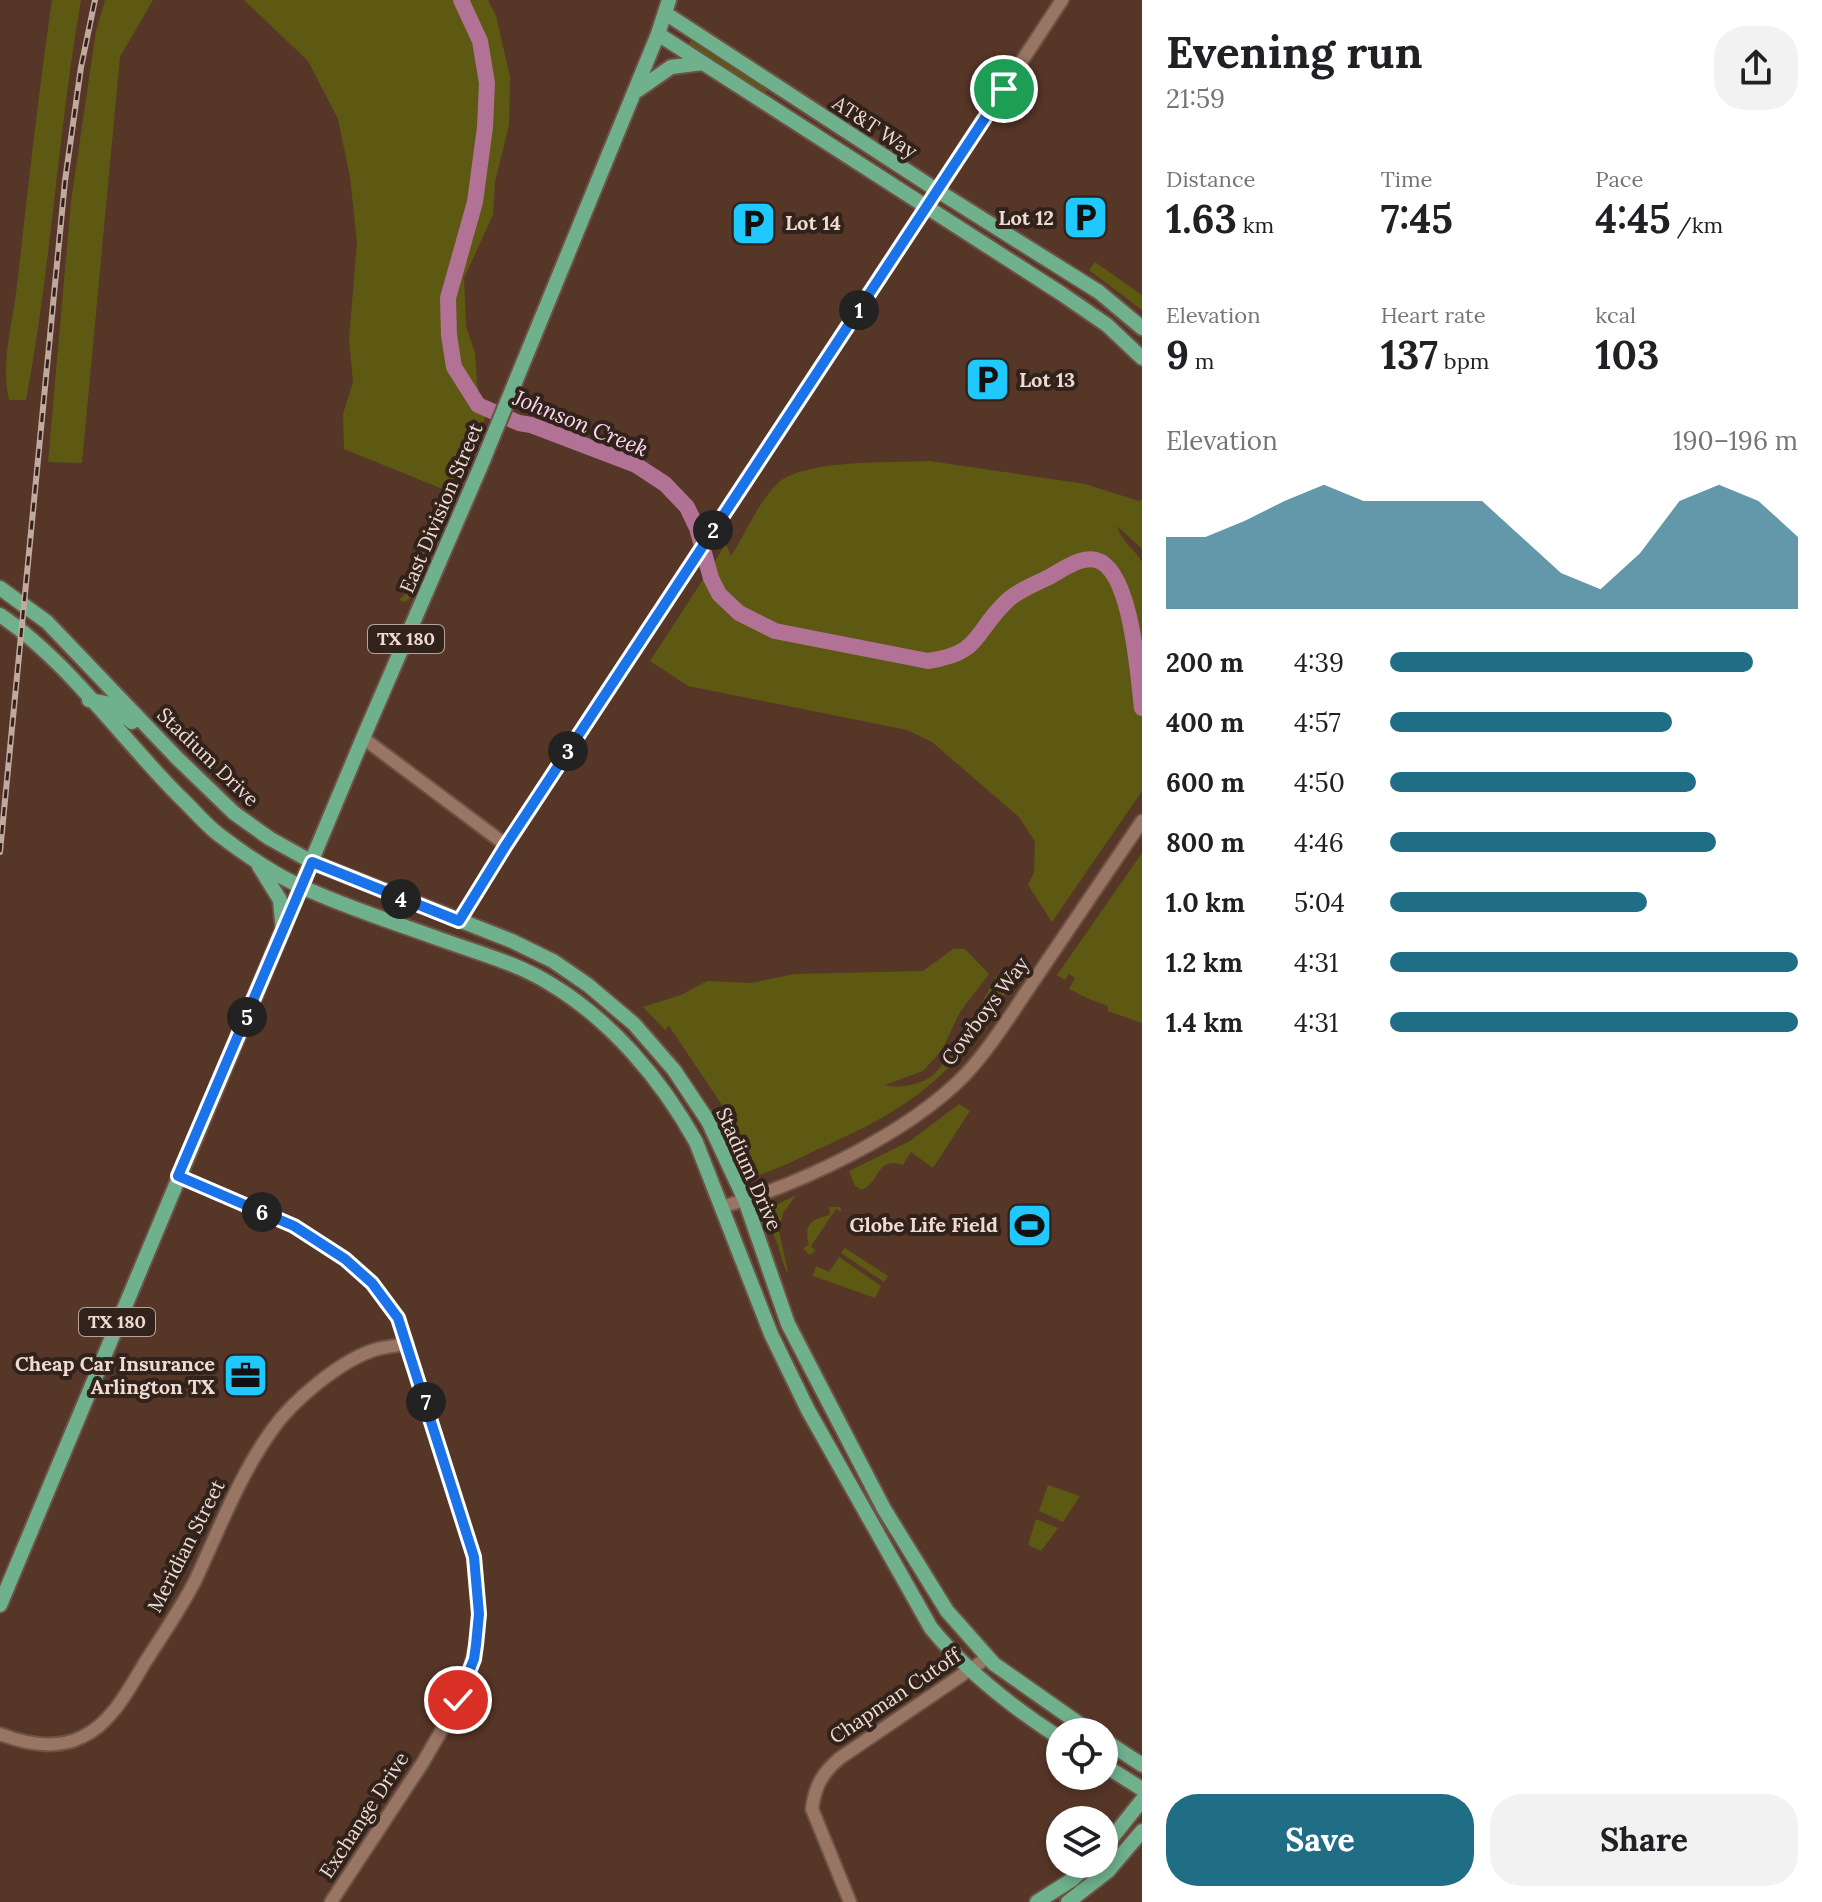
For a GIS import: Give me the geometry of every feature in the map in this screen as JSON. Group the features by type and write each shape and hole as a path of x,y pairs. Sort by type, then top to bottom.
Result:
{"main road":[{"name":"AT&T Way","path":"667,6 938,191 1099,292 1142,328"},
{"name":"East Division Street","path":"0,1605 178,1176 519,376 667,6"},
{"name":"AT&T Way","path":"658,34 927,207"},
{"path":"634,92 671,67 703,63"},
{"path":"927,207 1107,325 1142,358"},
{"name":"Stadium Drive","path":"0,588 47,622 234,813 269,838 312,862 512,941 553,961 588,985 634,1024 674,1070 708,1121 745,1200 788,1324 884,1509 947,1611 987,1658 1013,1680 1070,1718"},
{"name":"Stadium Drive","path":"0,615 28,635 215,832 302,887 510,964 548,982 601,1022 659,1083 696,1142 771,1334 808,1410 931,1628 970,1669 1046,1728"},
{"path":"89,700 110,704 165,745"},
{"path":"254,859 277,892 283,931"},
{"path":"601,1022 615,1008"},
{"path":"869,1518 884,1509"},
{"path":"1118,1749 1142,1765"},
{"path":"1118,1774 1142,1789"},
{"path":"1118,1830 1142,1800"},
{"path":"1068,1902 1108,1871 1142,1831"},
{"path":"1037,1902 1074,1878"}],"street":[{"path":"459,921 1062,0"},
{"path":"363,738 506,845"},
{"name":"Cowboys Way","path":"722,1207 838,1160 905,1124 931,1106 990,1045 1142,821"},
{"name":"Exchange Drive","path":"178,1176 294,1226 345,1259 372,1283 398,1318 474,1557 479,1614 469,1673 454,1709 422,1764 331,1902"},
{"name":"Meridian Street","path":"0,1734 22,1743 43,1745 69,1742 96,1729 129,1689 192,1585 240,1484 272,1429 315,1387 343,1365 372,1350 407,1344"},
{"name":"Chapman Cutoff","path":"850,1902 812,1809 820,1778 840,1758 987,1658"}],"shaded area":[{"path":"52,0 81,0 26,400 9,400 7,357"},
{"path":"105,0 153,0 120,57 82,463 48,462 71,201 96,31"},
{"path":"244,0 488,0 496,16 510,77 509,125 495,182 493,215 464,278 466,326 475,353 477,383 485,419 411,597 405,602 399,600 408,591 411,572 445,490 344,449 343,414 353,382 349,339 357,242 350,177 338,119 308,61"},
{"path":"691,41 768,90 766,92 739,79 687,46"},
{"path":"1095,262 1142,295 1142,310 1089,270"},
{"path":"929,461 1085,484 1139,501 1142,499 1142,549 1117,526 1121,536 1142,562 1142,791 1052,922 1028,885 1034,872 1035,842 1019,817 932,742 907,730 688,686 650,661 726,544 731,556 758,508 778,483 791,475 828,466"},
{"path":"1142,853 1142,1023 1108,1011 1108,1006 1069,989 1075,978 1069,974 1065,980 1057,975"},
{"path":"953,949 965,949 989,974 960,1012 942,1050 923,1071 885,1085 910,1085 933,1075 958,1043 997,975 1004,979 1006,973 1013,978 1013,982 974,1039 954,1062 911,1100 856,1131 758,1175 744,1170 722,1122 728,1114 669,1026 665,1030 643,1007 681,995 707,981 752,983 794,974 923,971"},
{"path":"959,1104 970,1111 933,1168 911,1152 903,1165 894,1163 882,1167 867,1187 861,1190 855,1186 849,1171 910,1141"},
{"path":"796,1195 783,1213 779,1231 788,1272 768,1216 774,1206"},
{"path":"829,1207 840,1207 842,1212 836,1209 811,1246 816,1251 809,1255 803,1248 809,1245 808,1228 813,1221 830,1215"},
{"path":"845,1248 888,1276 884,1282 841,1253"},
{"path":"839,1257 881,1286 875,1298 813,1276 816,1266 829,1272"},
{"path":"1048,1485 1080,1496 1063,1522 1039,1511"},
{"path":"1036,1519 1058,1528 1041,1551 1028,1545"}],"waterway":[{"name":"Johnson Creek","path":"461,0 480,41 487,83 485,127 475,202 448,298 449,335 454,367 478,405 636,465 665,484 687,507 719,594 739,613 775,631 928,661 959,653 968,647 997,611 1018,593 1073,564 1096,560 1108,568 1118,583 1125,603 1142,708"}],"railway":[{"path":"0,852 65,181 81,67 95,0"}],"place":[{"name":"Lot 12","path":"1085,218"},
{"name":"Lot 14","path":"754,223"},
{"name":"Lot 13","path":"988,380"},
{"name":"Globe Life Field","path":"1029,1225"},
{"name":"Cheap Car Insurance Arlington TX","path":"246,1376"}],"route":[{"path":"458,1700 474,1659 476,1645 479,1614 474,1557 398,1318 372,1283 345,1259 294,1226 178,1176 312,862 459,921 1004,89"}]}
